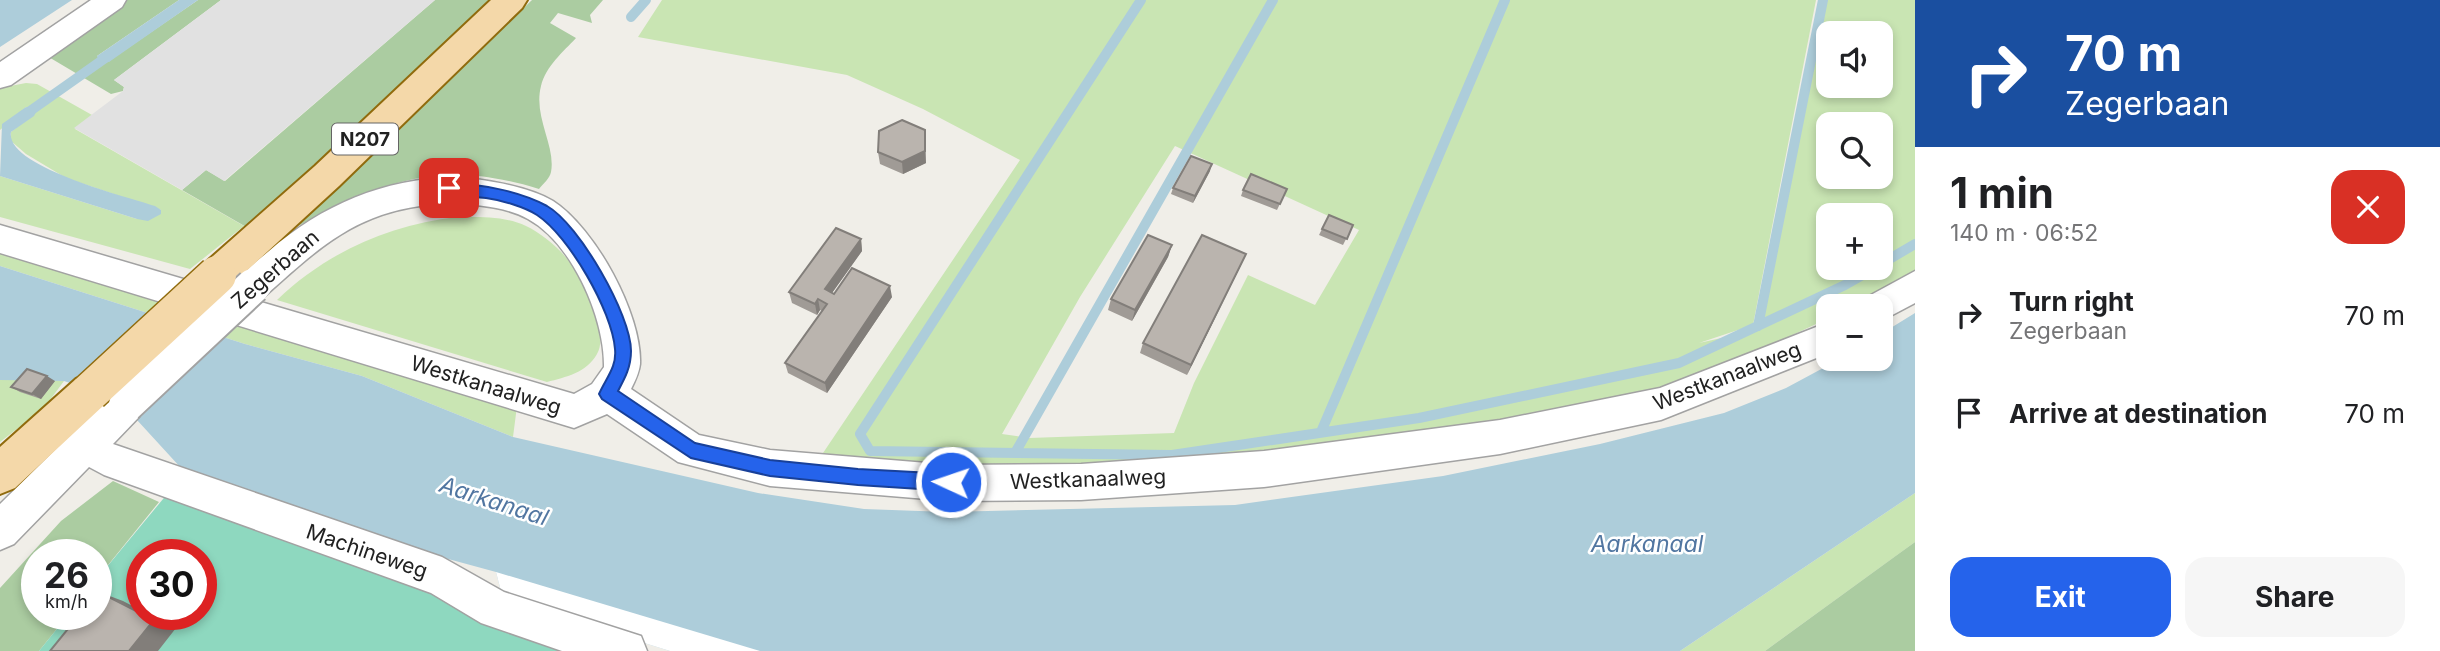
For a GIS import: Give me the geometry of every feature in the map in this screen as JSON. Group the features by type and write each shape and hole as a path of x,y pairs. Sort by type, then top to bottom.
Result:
{"main road":[{"name":"Zegerbaan","path":"0,474 108,398 216,275 336,167 511,0"}],"street":[{"path":"0,77 112,0"},
{"name":"Zegerbaan","path":"0,531 108,398 253,286 312,234 349,212 404,194 449,188 490,192 543,211 575,242 596,277 615,319 623,348 622,369 608,394"},
{"name":"Westkanaalweg","path":"0,239 574,411 587,407 608,394 691,450 770,468 858,477 951,482 1081,482 1264,469 1500,437 1661,404 1816,342"},
{"path":"1893,299 1915,286"},
{"name":"Machineweg","path":"104,458 442,577 495,608 626,651"}],"green space":[{"path":"122,0 179,0 97,56 106,63 198,0 221,0 114,80 124,87 123,91 111,94 47,56"},
{"path":"435,0 493,0 248,228 182,190 206,170 225,181"},
{"path":"532,0 603,0 590,15 592,23 558,13 550,23 576,38 551,66 541,86 540,109 552,162 548,179 539,189 471,175 414,179 359,197 298,226"},
{"path":"662,0 1816,0 1753,325 1699,343 1748,332 1816,295 1816,324 1704,376 1563,414 1201,462 1005,466 896,463 821,456 1020,160 923,109 847,75 638,37","holes":["1175,146 1359,230 1315,305 1248,275 1194,383 1174,433 1029,438 1002,434 1080,297"]},
{"path":"1826,0 1915,0 1915,273 1874,294 1818,294 1822,292 1761,323 1816,50 1816,98 1893,98 1893,21 1822,21"},
{"path":"26,83 37,84 92,115 75,129 244,226 190,269 0,217 0,176 137,219 161,210 66,178 26,154 11,141 11,132 36,112 26,107 0,130 0,88"},
{"path":"457,217 510,220 543,236 564,255 587,292 600,333 597,354 587,366 547,382 277,300 317,268 360,244 407,227"},
{"path":"0,246 517,406 513,437 362,376 245,344 0,266"},
{"path":"29,378 64,381 44,408 0,442 0,380"},
{"path":"113,481 159,502 129,539 126,539 126,543 112,560 112,539 45,539 61,521"},
{"path":"168,493 436,588 581,651 39,651 56,630 112,630 112,561 126,544 126,630 217,630 217,539 130,539"},
{"path":"1915,493 1915,542 1765,651 1680,651"},
{"path":"1915,542 1915,651 1765,651 1897,555"},
{"path":"21,565 21,630 56,630 39,651 0,651 0,588"}],"shaded area":[{"path":"221,0 435,0 224,181 206,170 182,190 74,128 123,91 124,87 114,80"}],"water":[{"path":"0,0 72,0 0,47"},
{"path":"179,0 198,0 109,62 98,59 97,56"},
{"path":"26,107 36,112 34,116 11,132 14,145 27,157 71,179 155,206 161,210 161,214 148,221 137,219 0,176 2,124"},
{"name":"Aarkanaal","path":"0,266 245,344 362,376 513,437 758,493 864,509 947,512 1235,505 1443,476 1600,444 1724,413 1786,388 1818,371 1893,371 1893,327 1915,313 1915,493 1680,651 670,651 503,599 496,572 272,511 181,468 137,420 149,409 64,381 0,380"}],"pier":[{"path":"496,572 760,651 670,651 503,599"}],"building":[{"path":"902,120 925,130 925,151 902,162 878,152 879,131"},
{"path":"1191,156 1212,164 1195,196 1173,188"},
{"path":"1251,174 1287,189 1280,204 1243,190"},
{"path":"1329,215 1353,225 1347,239 1322,229"},
{"path":"836,228 861,239 825,289 834,294 852,268 890,286 825,383 785,363 827,304 818,299 815,304 789,292"},
{"path":"1148,235 1172,245 1135,310 1111,299"},
{"path":"1202,235 1246,254 1191,365 1143,343"},
{"path":"27,369 47,376 32,394 11,387"},
{"path":"112,599 126,606 126,630 146,630 129,651 50,651 67,630 112,630"}],"waterway":[{"path":"631,17 646,0"},
{"path":"1015,453 870,451 860,434 1141,0"},
{"path":"1015,453 1273,0"},
{"path":"1321,432 1505,0"},
{"path":"1758,326 1823,0"},
{"path":"23,116 111,54"},
{"path":"1893,257 1915,244"},
{"path":"1758,326 1854,280"},
{"path":"1015,453 1172,455 1419,418 1679,363 1758,326"}],"route":[{"path":"449,188 490,192 543,211 575,242 596,277 615,319 623,348 622,369 608,394 691,450 770,468 858,477 951,482"}]}
